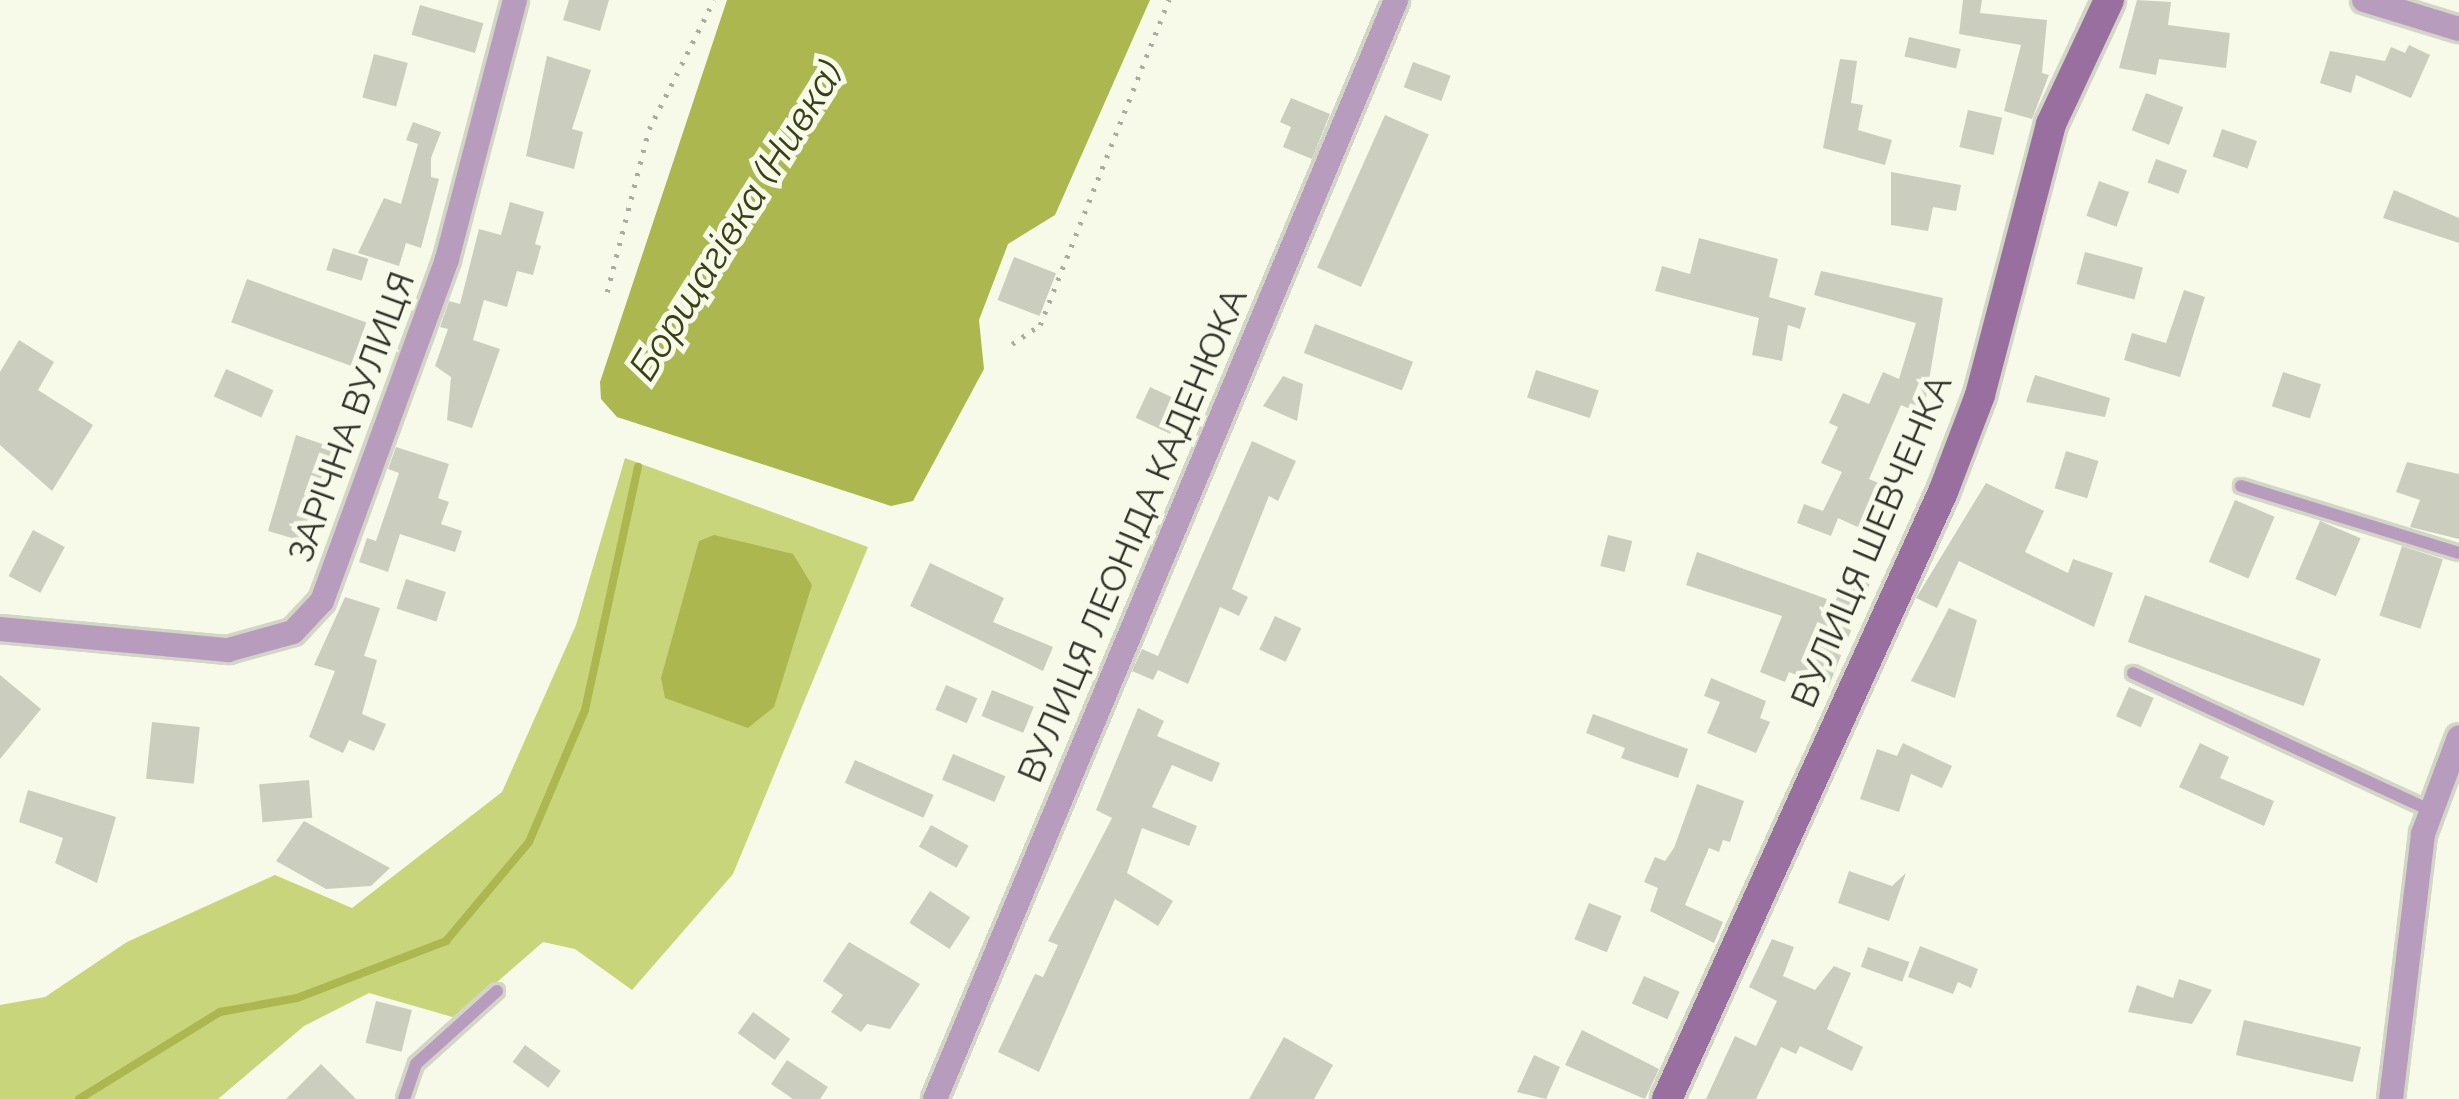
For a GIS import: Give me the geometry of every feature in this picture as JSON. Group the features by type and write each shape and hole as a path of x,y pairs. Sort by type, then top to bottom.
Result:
{"street":[{"name":"ЗАРІЧНА ВУЛИЦЯ","path":"0,629 228,650 293,632 322,601 447,259 515,0"},
{"name":"ВУЛИЦЯ ЛЕОНІДА КАДЕНЮКА","path":"935,1099 1396,0"},
{"name":"ВУЛИЦЯ ШЕВЧЕНКА","path":"1667,1099 1942,492 1980,395 2051,124 2109,0"},
{"path":"2364,0 2459,29"},
{"path":"2391,1099 2430,810 2459,736"}],"lane":[{"path":"2241,486 2459,553"},
{"path":"2133,674 2430,810"},
{"path":"404,1099 416,1064 497,991"}],"path":[{"path":"607,292 649,129 714,0"},
{"path":"1012,344 1040,325 1168,0"}],"shaded area":[{"path":"625,458 868,547 733,874 632,990 575,949 543,942 456,1018 369,993 304,1026 218,1099 0,1099 0,1005 45,997 127,942 275,875 352,908 502,792 576,625"}],"water":[{"path":"727,0 1150,0 1055,215 1008,244 979,320 984,369 913,501 891,506 617,417 601,399 600,382"},
{"path":"714,535 793,554 812,585 774,707 748,728 665,698 661,678 699,541"}],"building":[{"path":"569,0 609,0 600,31 563,20"},
{"path":"1963,0 1982,0 1980,13 2047,20 2042,73 2049,75 2032,119 2004,111 2021,45 1959,34"},
{"path":"2137,0 2171,2 2168,25 2230,33 2226,68 2159,59 2156,75 2119,68"},
{"path":"420,5 483,23 475,53 411,35"},
{"path":"1909,37 1961,49 1956,68 1905,56"},
{"path":"2409,45 2430,55 2411,98 2356,75 2351,93 2320,83 2330,51 2385,61 2391,47 2405,53"},
{"path":"374,54 408,63 396,107 362,97"},
{"path":"547,56 591,70 572,129 583,132 574,169 526,156"},
{"path":"1840,59 1857,61 1851,103 1863,105 1858,130 1892,140 1885,165 1823,148"},
{"path":"1413,62 1451,76 1441,101 1404,87"},
{"path":"2146,93 2183,107 2169,145 2132,130"},
{"path":"1291,98 1330,114 1312,159 1283,147 1291,127 1280,122"},
{"path":"1968,110 2002,118 1994,155 1959,147"},
{"path":"1385,115 1429,135 1361,287 1317,268"},
{"path":"413,122 441,132 431,158 431,177 439,179 421,248 406,243 399,266 358,253 384,198 401,204 418,144 406,140"},
{"path":"2222,129 2257,141 2248,168 2213,156"},
{"path":"2156,159 2187,170 2178,194 2147,182"},
{"path":"1891,172 1961,185 1956,211 1933,207 1928,231 1891,225"},
{"path":"2099,181 2129,192 2116,227 2086,216"},
{"path":"2394,190 2459,218 2459,243 2383,218"},
{"path":"510,202 544,212 535,244 541,246 533,275 517,271 507,307 484,300 473,340 500,349 472,428 447,420 451,377 435,366 448,329 440,327 449,301 460,304 479,229 501,235"},
{"path":"1699,238 1778,259 1769,297 1806,308 1800,329 1788,325 1782,361 1752,355 1759,318 1655,291 1662,266 1690,274"},
{"path":"333,248 368,259 362,281 326,270"},
{"path":"2085,252 2143,268 2134,299 2076,284"},
{"path":"1014,257 1056,273 1040,316 998,300"},
{"path":"1821,271 1943,298 1923,415 1901,405 1869,479 1881,484 1862,529 1838,518 1831,536 1797,523 1804,504 1823,511 1842,472 1821,463 1838,427 1829,423 1843,393 1869,404 1883,372 1899,379 1916,323 1814,295"},
{"path":"247,279 366,322 351,366 231,322"},
{"path":"2184,290 2205,297 2180,377 2124,360 2132,333 2166,343"},
{"path":"1315,324 1413,362 1402,391 1304,353"},
{"path":"19,340 54,362 38,390 93,425 52,491 0,445 0,372"},
{"path":"226,369 274,390 261,418 214,396"},
{"path":"1536,370 1599,390 1590,418 1527,398"},
{"path":"2283,372 2321,384 2310,419 2272,406"},
{"path":"2035,375 2110,398 2105,417 2026,402"},
{"path":"1283,376 1303,384 1297,421 1263,406"},
{"path":"1150,387 1184,403 1170,434 1136,418"},
{"path":"296,435 343,451 337,469 325,465 302,541 268,531"},
{"path":"1252,441 1296,461 1278,501 1269,496 1232,589 1248,597 1239,616 1220,607 1188,684 1158,670 1153,680 1132,671 1142,649 1158,656"},
{"path":"396,447 449,464 438,498 449,502 441,524 462,531 455,552 400,534 388,572 359,562 367,538 376,541 399,473 388,469"},
{"path":"2066,451 2099,461 2087,498 2055,488"},
{"path":"2407,462 2459,474 2459,539 2410,527 2420,500 2396,492"},
{"path":"1986,483 2044,511 2025,552 2068,573 2073,559 2113,573 2094,627 1959,561 1937,608 1916,598"},
{"path":"2235,500 2275,517 2248,578 2209,562"},
{"path":"2320,521 2361,538 2336,596 2295,579"},
{"path":"33,530 65,547 40,593 9,576"},
{"path":"1608,535 1632,541 1625,572 1600,566"},
{"path":"2402,546 2443,559 2420,629 2379,615"},
{"path":"1697,552 1835,602 1851,566 1873,576 1828,688 1789,672 1785,682 1760,672 1782,616 1686,585"},
{"path":"930,563 1004,598 993,622 1053,647 1043,671 910,606"},
{"path":"406,579 446,592 436,621 396,608"},
{"path":"2145,595 2321,659 2304,706 2128,642"},
{"path":"345,597 380,608 364,656 377,660 362,714 386,724 374,751 349,740 343,753 309,737 335,671 314,665"},
{"path":"1949,608 1977,620 1955,698 1911,681"},
{"path":"1275,616 1301,628 1286,662 1259,650"},
{"path":"0,675 41,709 0,759"},
{"path":"1711,678 1766,701 1760,718 1770,722 1756,753 1707,733 1720,702 1704,696"},
{"path":"946,685 977,698 967,723 935,710"},
{"path":"2129,687 2154,698 2141,727 2116,716"},
{"path":"992,690 1034,707 1023,733 982,716"},
{"path":"1138,708 1164,721 1157,736 1220,763 1212,782 1172,765 1152,807 1197,826 1189,846 1142,828 1127,873 1173,901 1158,926 1115,899 1039,1072 998,1052 1035,974 1043,977 1058,945 1048,941 1112,818 1096,810"},
{"path":"1593,714 1688,749 1678,778 1621,758 1625,748 1586,733"},
{"path":"152,722 200,727 194,784 146,779"},
{"path":"1903,743 1952,766 1942,788 1911,774 1899,812 1860,799 1877,749 1897,756"},
{"path":"2200,743 2229,757 2220,778 2274,801 2264,826 2179,787"},
{"path":"953,754 1005,776 995,802 942,780"},
{"path":"855,760 934,795 923,818 845,783"},
{"path":"309,780 312,818 263,822 259,784"},
{"path":"1697,784 1744,801 1730,842 1723,840 1719,852 1709,848 1685,905 1723,922 1714,943 1650,911 1658,888 1644,882 1655,857 1665,861 1674,848"},
{"path":"28,790 116,817 97,883 55,863 63,838 19,822"},
{"path":"304,821 390,868 371,886 326,889 276,861"},
{"path":"931,825 969,846 956,868 919,847"},
{"path":"1849,871 1892,886 1906,873 1889,921 1838,903"},
{"path":"930,891 970,917 950,949 909,923"},
{"path":"1589,903 1621,916 1607,952 1574,939"},
{"path":"1772,939 1794,947 1783,976 1815,990 1834,966 1851,973 1827,1029 1863,1047 1852,1071 1800,1046 1796,1054 1781,1047 1756,1099 1706,1099 1735,1036 1756,1046 1777,1001 1749,987"},
{"path":"849,942 920,984 890,1029 867,1024 861,1032 831,1012 843,995 823,981"},
{"path":"1920,946 1978,969 1971,988 1958,982 1953,994 1908,977"},
{"path":"1868,947 1909,962 1902,982 1861,967"},
{"path":"1644,976 1680,992 1667,1019 1632,1003"},
{"path":"2179,979 2212,990 2192,1024 2128,1012 2137,985 2173,998"},
{"path":"376,1001 412,1010 401,1052 366,1043"},
{"path":"753,1012 790,1039 775,1060 738,1033"},
{"path":"2244,1020 2361,1047 2353,1082 2236,1055"},
{"path":"1582,1030 1659,1069 1645,1099 1565,1065"},
{"path":"1284,1037 1333,1065 1314,1099 1249,1099"},
{"path":"525,1045 561,1071 548,1088 513,1062"},
{"path":"1534,1055 1560,1067 1546,1099 1517,1092"},
{"path":"787,1060 828,1087 820,1099 793,1099 771,1084"},
{"path":"321,1064 356,1099 286,1099"}],"waterway":[{"name":"Борщагівка (Нивка)","path":"79,1099 220,1012 297,998 446,941 529,842 585,710 638,467"}]}
